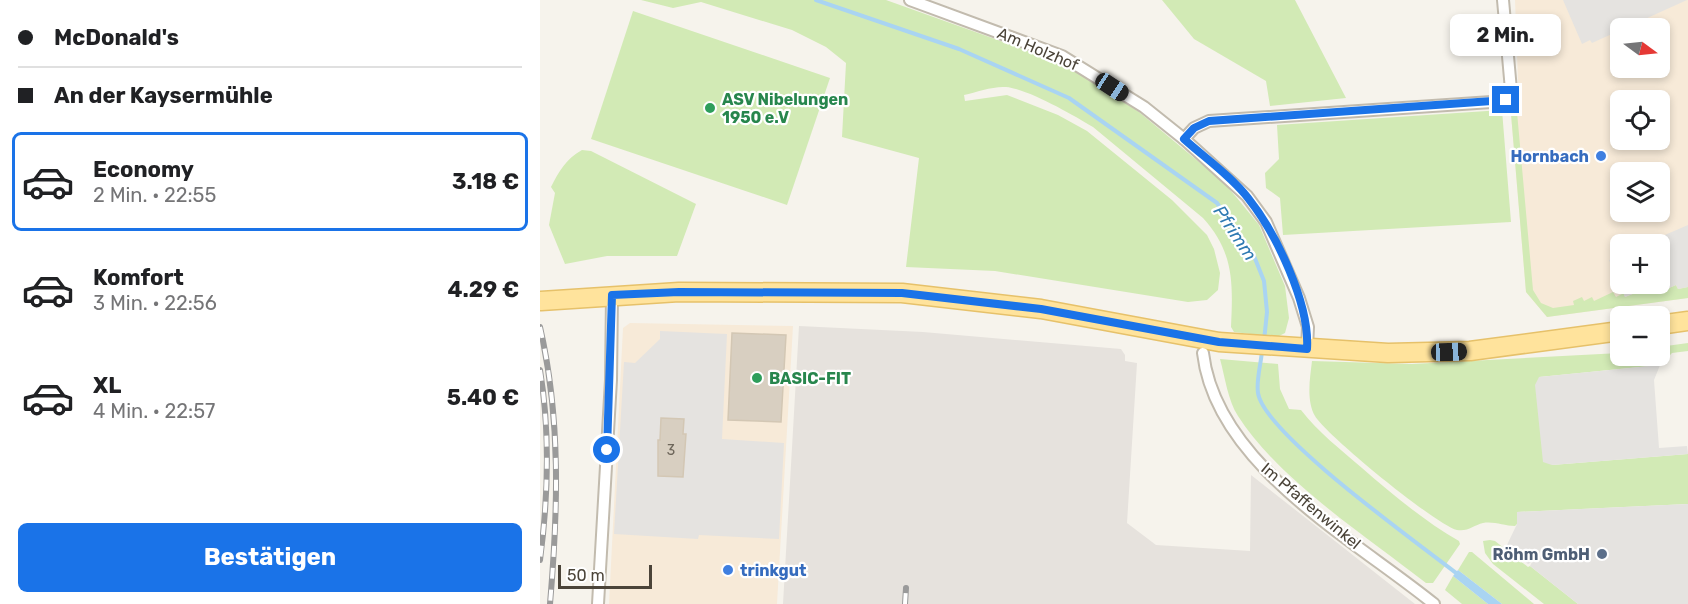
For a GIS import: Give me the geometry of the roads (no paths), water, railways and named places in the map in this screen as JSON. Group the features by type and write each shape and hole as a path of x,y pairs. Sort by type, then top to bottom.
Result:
{"main road":[{"path":"541,301 679,292 902,293 1041,309 1203,346 1388,353 1470,351 1610,332"},
{"path":"1670,323 1688,321"}],"street":[{"name":"Am Holzhof","path":"910,0 1062,56 1144,107 1184,139 1247,196 1266,222 1299,298 1308,327 1307,349"},
{"path":"1184,139 1194,128 1209,121 1506,100 1511,90 1503,0"},
{"path":"598,604 611,380 612,295"},
{"name":"Im Pfaffenwinkel","path":"1203,346 1208,383 1225,420 1254,458 1310,508 1434,604"}],"water":[{"path":"1458,570 1502,604 1488,604 1453,576"}],"waterway":[{"name":"Pfrimm","path":"816,0 959,49 1069,98 1217,203 1254,256 1264,281 1267,312 1264,341"},
{"name":"Pfrimm","path":"1262,351 1258,393 1267,411 1287,435 1347,489 1460,576"}],"railway":[{"path":"540,327 547,361 555,430 555,534 550,604"},
{"path":"540,370 547,441 545,513 540,560"},
{"path":"905,604 906,588"}],"place":[{"name":"ASV Nibelungen 1950 e.V","path":"710,108"},
{"name":"Hornbach","path":"1601,156"},
{"name":"BASIC-FIT","path":"757,378"},
{"name":"Röhm GmbH","path":"1602,554"},
{"name":"trinkgut","path":"728,570"}]}
